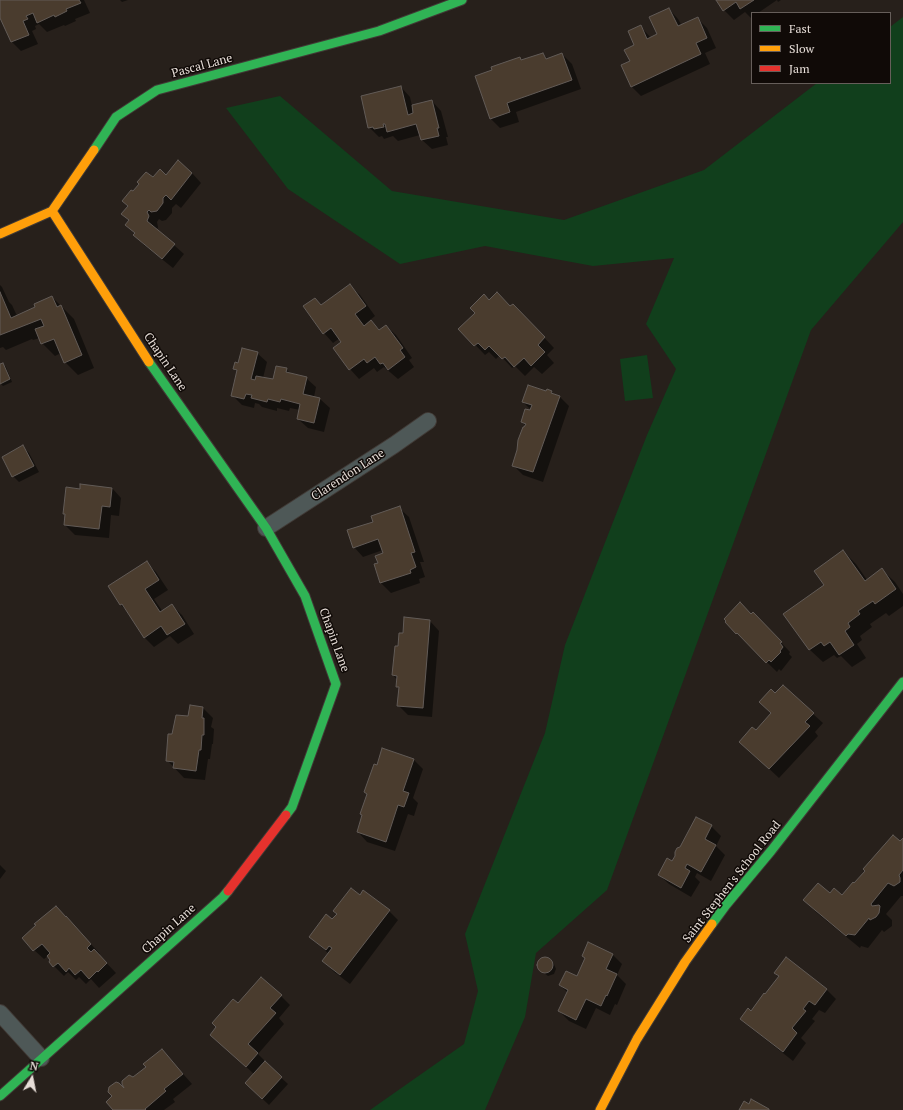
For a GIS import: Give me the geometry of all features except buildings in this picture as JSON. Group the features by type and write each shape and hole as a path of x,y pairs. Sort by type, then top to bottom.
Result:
{"street":[{"name":"Pascal Lane","path":"52,210 116,117 157,90 379,31 462,0"},
{"path":"0,234 52,210"},
{"name":"Chapin Lane","path":"0,1096 223,897 292,807 336,684 305,596 266,528 156,372 52,210"},
{"name":"Clarendon Lane","path":"266,528 394,445 428,421"},
{"name":"Saint Stephen's School Road","path":"600,1110 636,1039 690,956 726,905 771,851 903,682"},
{"path":"0,1013 41,1058"}],"green space":[{"path":"903,17 903,222 811,330 607,890 536,953 525,1017 485,1110 370,1110 464,1044 478,991 465,934 545,733 565,645 647,435 676,369 646,324 674,258 593,266 485,246 400,264 288,189 226,108 280,96 392,191 564,220 704,170 816,84 891,84 891,26"},
{"path":"647,355 653,398 625,401 620,359"}],"traffic: fast":[{"path":"94,150 116,117 157,90 379,31 462,0"},
{"path":"149,362 266,528 305,596 336,684 292,807 286,815"},
{"path":"712,924 903,682"},
{"path":"0,1096 228,891"}],"traffic: slow":[{"path":"0,234 52,211 94,150"},
{"path":"52,211 149,362"},
{"path":"600,1110 637,1039 685,962 712,924"}],"traffic: jam":[{"path":"228,891 286,815"}]}
